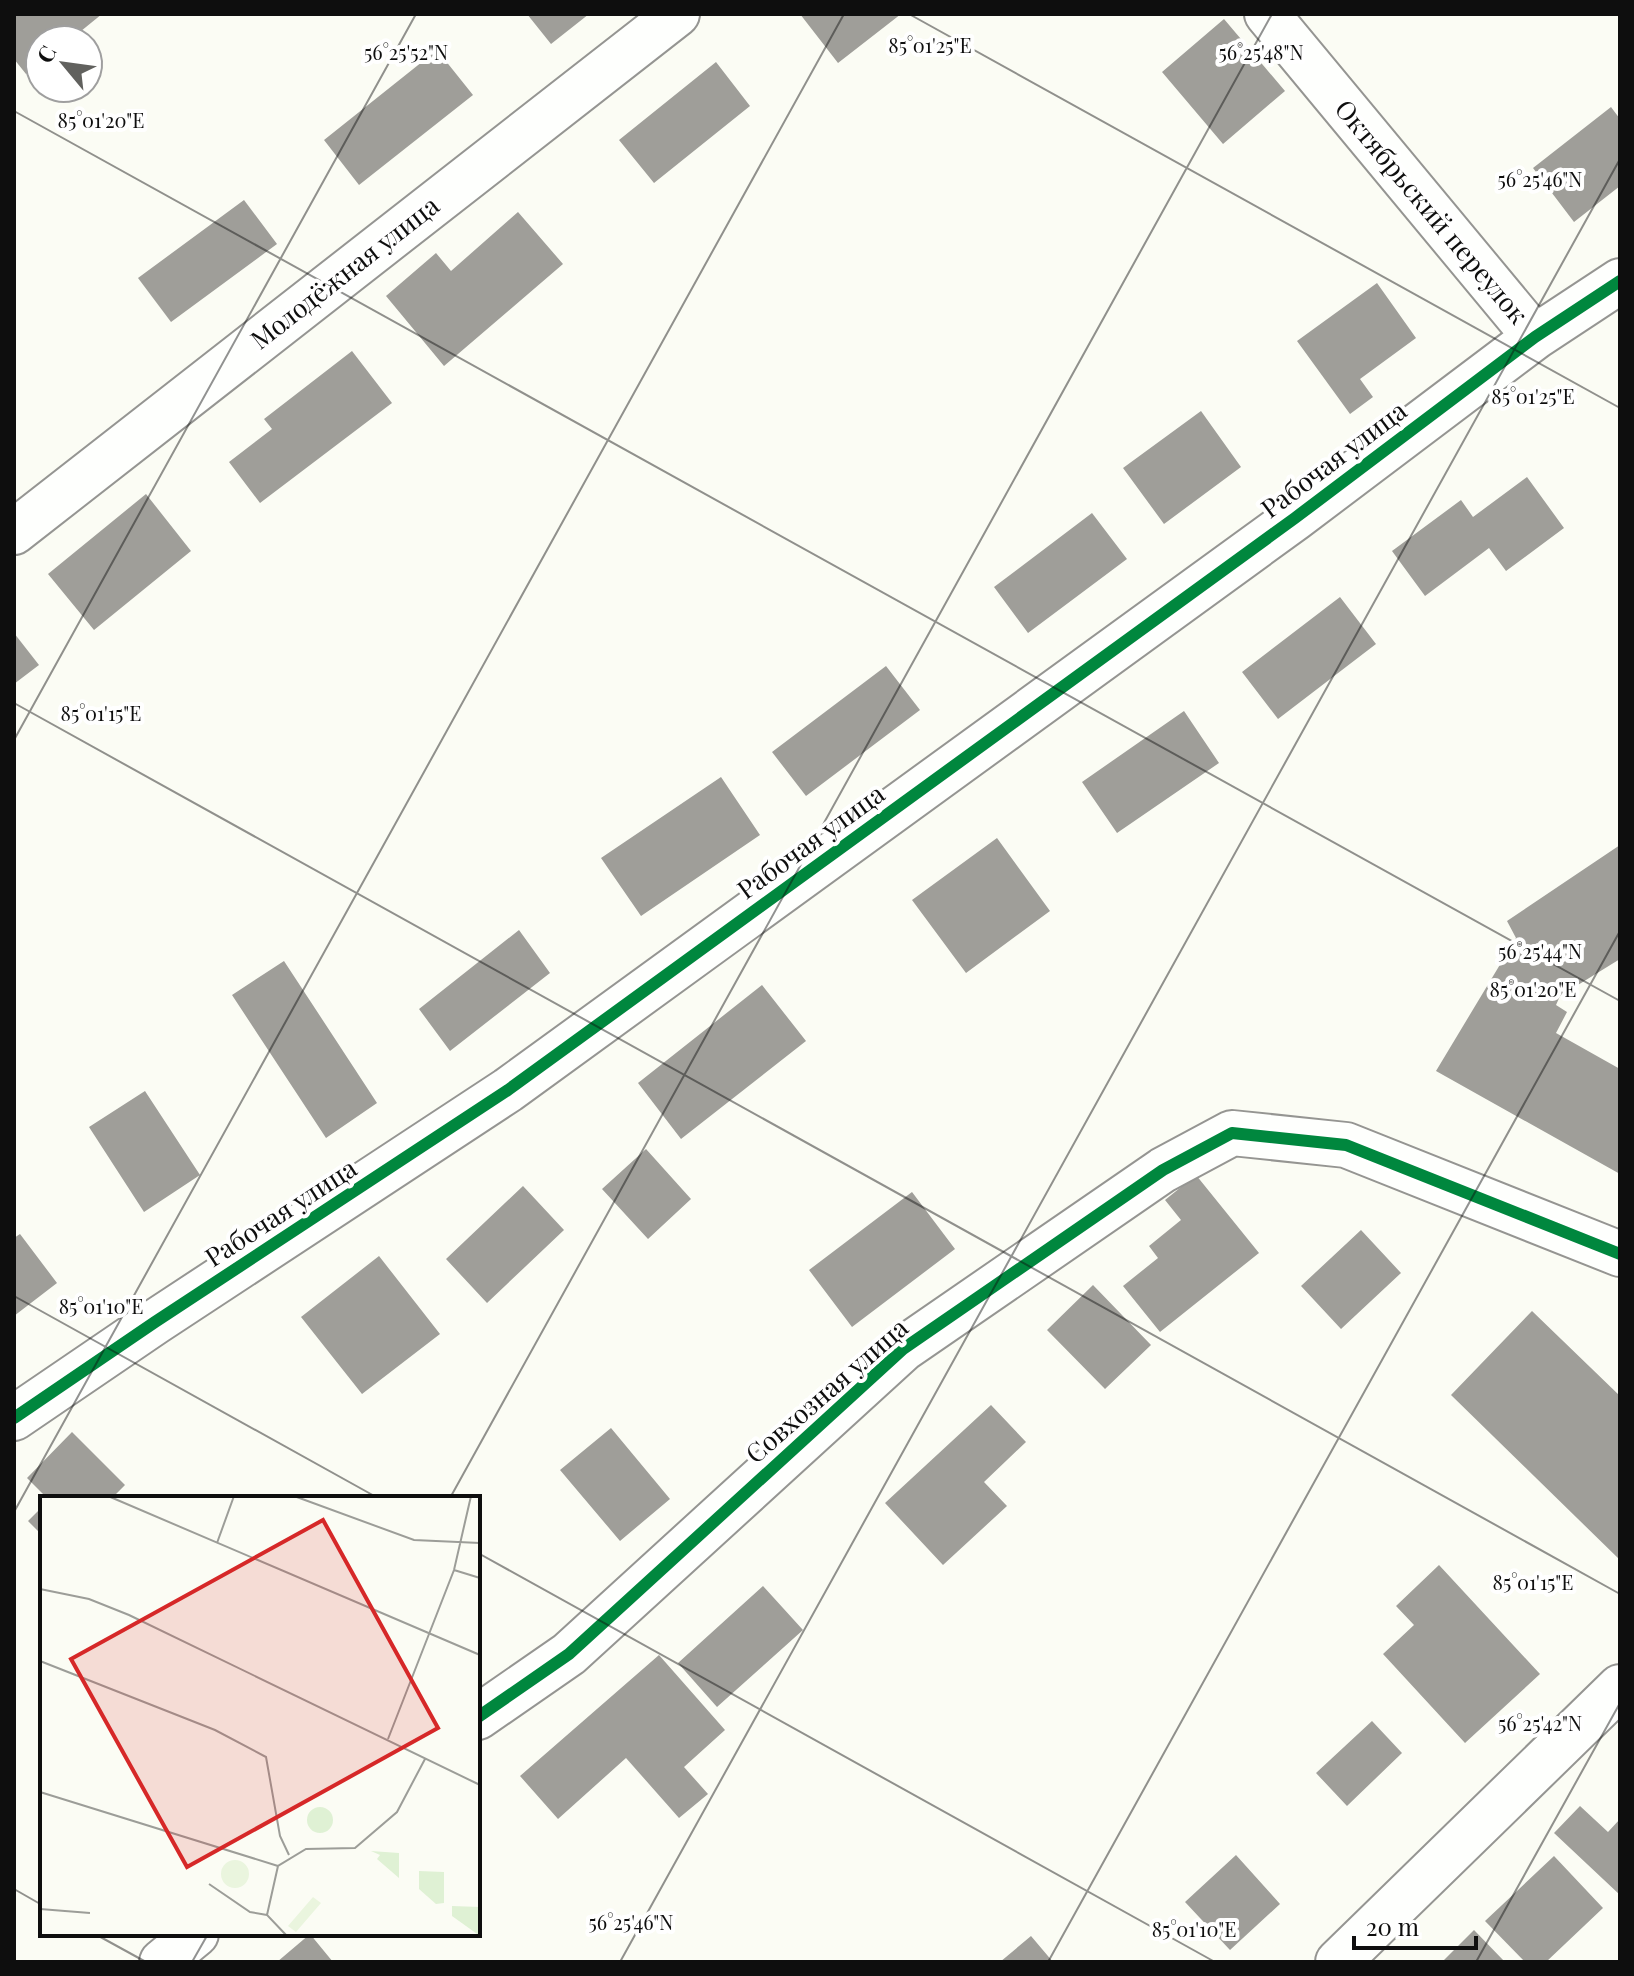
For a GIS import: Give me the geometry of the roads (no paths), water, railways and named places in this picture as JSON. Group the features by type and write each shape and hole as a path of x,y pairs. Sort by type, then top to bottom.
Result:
{"street":[{"name":"Молодёжная улица","path":"14,532 677,14"},
{"name":"Октябрьский переулок","path":"1267,14 1535,337"},
{"name":"Рабочая улица","path":"14,1418 508,1090 1295,518 1535,337 1620,281"},
{"name":"Совхозная улица","path":"480,1716 569,1654 903,1349 1163,1170 1232,1133 1346,1145 1620,1254"},
{"path":"1338,1962 1620,1687"},
{"path":"162,1962 194,1936"}]}
